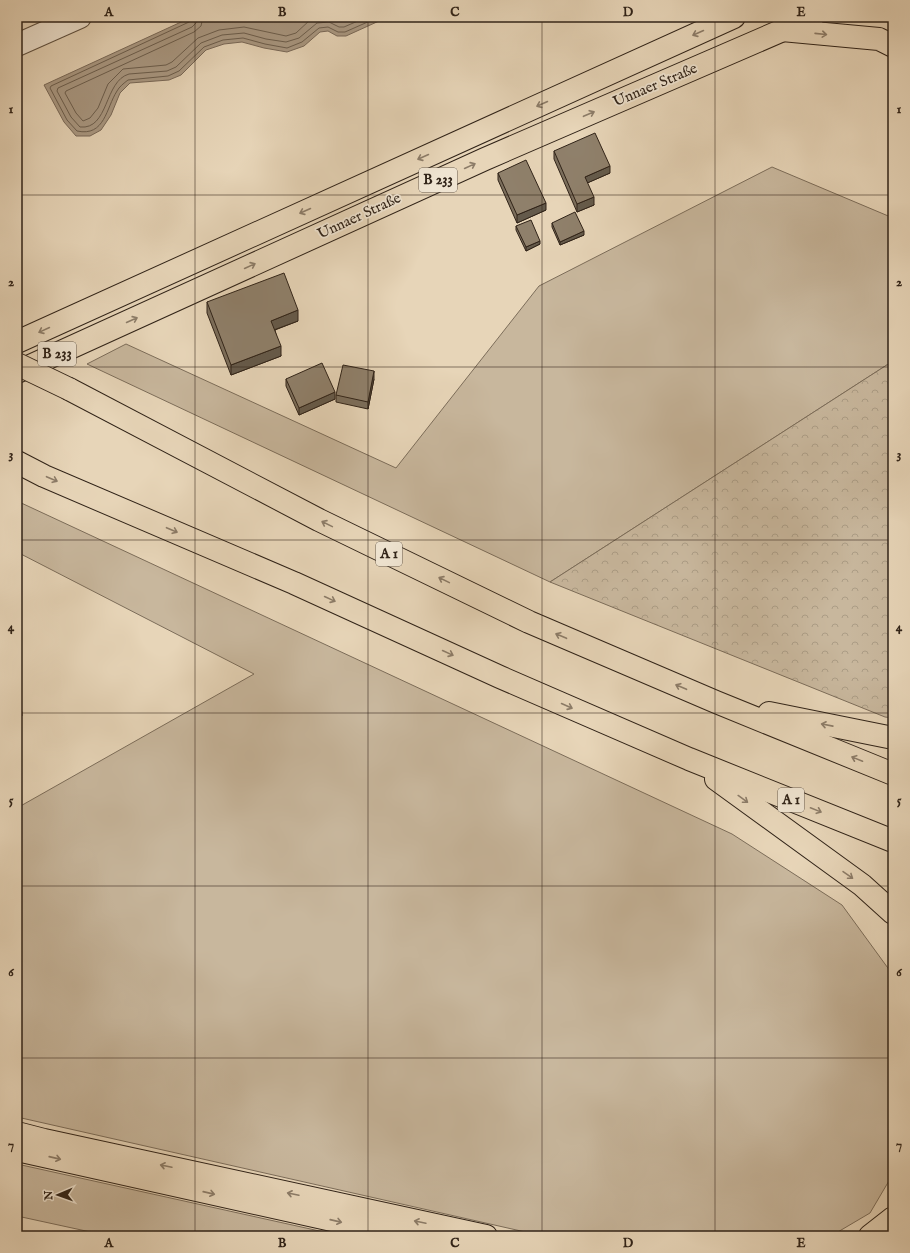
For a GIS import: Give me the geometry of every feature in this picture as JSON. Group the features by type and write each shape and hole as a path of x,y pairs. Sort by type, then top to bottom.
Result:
{"main road":[{"name":"Unnaer Straße","path":"17,342 734,17"},
{"name":"Unnaer Straße","path":"17,372 484,159 813,17"},
{"path":"782,30 879,39 893,46"},
{"name":"A 1","path":"17,364 312,516 529,622 716,702 893,774"},
{"name":"A 1","path":"17,462 51,479 294,583 500,677 689,759 893,841"},
{"path":"716,702 893,738"},
{"path":"689,759 862,884 893,913"},
{"path":"17,1133 486,1236"},
{"path":"17,1150 404,1236"},
{"path":"870,1236 893,1218"}],"lane":[{"path":"17,45 80,17"}],"green space":[{"path":"772,167 893,218 893,361 550,582 87,364 126,344 396,468 539,286"},
{"path":"893,361 893,718 885,717 550,582"},
{"path":"17,501 732,834 842,905 893,975 893,1174 870,1213 831,1236 543,1236 17,1117 17,808 254,674 17,552"},
{"path":"17,1164 342,1236 109,1236 17,1216"}],"water":[{"path":"192,17 393,17 379,21 346,36 337,36 328,31 320,32 304,46 287,52 242,42 224,44 206,50 181,75 169,80 130,83 120,93 111,115 101,130 90,136 76,136 64,122 44,85"}],"building":[{"path":"595,133 610,166 585,177 594,197 577,204 554,151"},
{"path":"526,160 546,203 517,215 498,173"},
{"path":"575,212 584,231 560,242 552,223"},
{"path":"531,220 540,241 526,247 516,226"},
{"path":"284,273 298,310 271,321 281,346 231,365 207,302"},
{"path":"322,363 335,392 299,408 286,379"},
{"path":"343,365 374,371 368,402 336,395"},
{"path":"17,702 22,712 17,715"}]}
